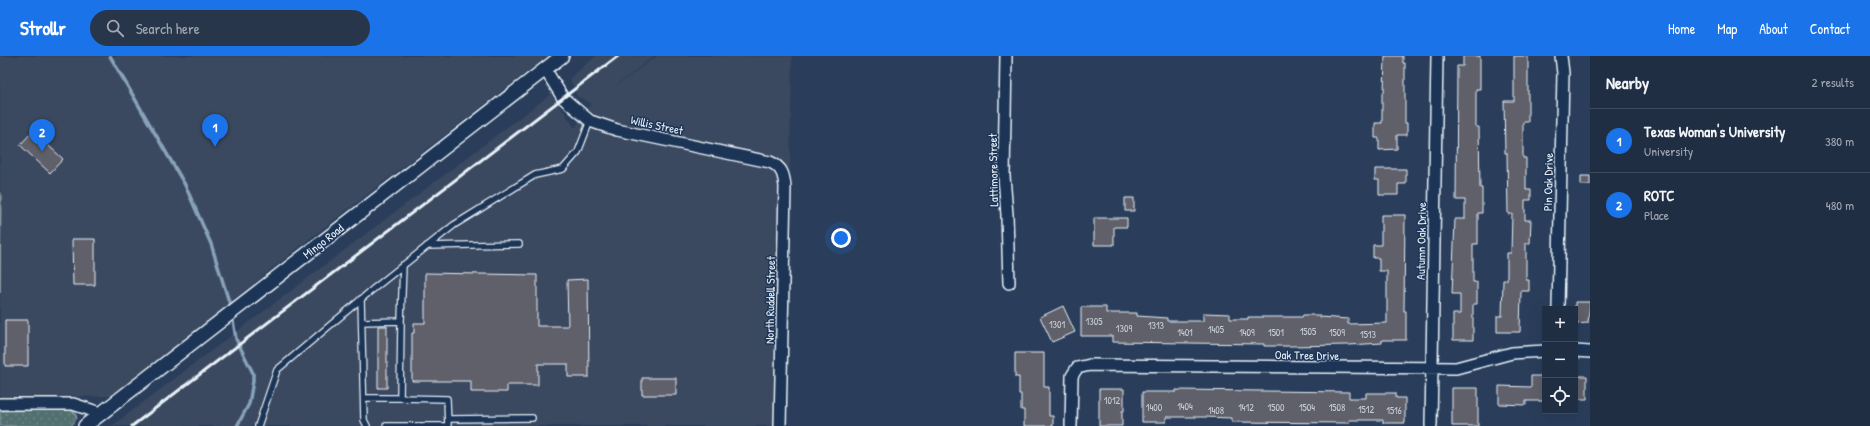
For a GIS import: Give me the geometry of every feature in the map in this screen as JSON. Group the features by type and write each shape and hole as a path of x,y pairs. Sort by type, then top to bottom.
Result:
{"street":[{"name":"Mingo Road","path":"84,426 562,56"},
{"name":"Lattimore Street","path":"1006,56 1004,176 1009,283"},
{"name":"Autumn Oak Drive","path":"1431,426 1437,56"},
{"name":"Pin Oak Drive","path":"1558,306 1563,80 1561,56"},
{"name":"Willis Street","path":"544,69 562,98 590,121 618,130 770,162 777,165 784,174"},
{"name":"North Ruddell Street","path":"780,426 785,187 784,174"},
{"name":"Oak Tree Drive","path":"1071,426 1072,376 1077,368 1090,366 1456,368 1512,354 1542,351"},
{"path":"1578,351 1590,352"},
{"path":"0,404 73,404 100,413"}],"lane":[{"path":"258,426 277,370 361,299 454,225 517,185 536,175 562,169 578,152 590,121"},
{"path":"427,246 519,244"},
{"path":"400,398 403,265"},
{"path":"361,299 364,420 367,426"},
{"path":"362,322 401,321"},
{"path":"364,398 448,399 448,426 386,426"},
{"path":"448,419 532,418"}],"shaded area":[{"path":"0,56 548,56 312,237 113,396 0,398"},
{"path":"596,56 654,56 610,90 657,56 792,56 785,426 112,426 551,94 575,128 591,103 577,96 570,78"}],"green space":[{"path":"0,193 1,195 0,293"},
{"path":"69,410 75,413 77,418 71,426 0,426 0,411"}],"building":[{"path":"1385,56 1403,56 1403,63 1405,63 1405,123 1407,123 1407,135 1397,135 1397,149 1379,150 1379,138 1375,138 1375,123 1382,123 1382,93 1384,93"},
{"path":"1463,56 1480,56 1480,89 1476,89 1476,127 1479,127 1482,213 1478,213 1478,244 1473,244 1473,282 1477,282 1477,304 1473,304 1473,340 1453,340 1453,314 1460,314 1460,294 1452,294 1455,219 1465,219 1465,200 1456,200 1457,66 1463,66"},
{"path":"1514,56 1528,56 1528,122 1523,122 1523,158 1526,158 1526,190 1531,190 1531,200 1525,200 1525,220 1531,220 1530,243 1526,243 1526,280 1529,280 1529,291 1521,291 1520,332 1497,332 1497,316 1502,316 1503,280 1507,280 1507,253 1511,253 1512,214 1508,214 1504,101 1514,101"},
{"path":"33,131 63,159 50,173 20,145"},
{"path":"1375,169 1406,169 1406,184 1398,184 1398,195 1379,195 1379,180 1375,180"},
{"path":"1581,176 1590,176 1590,185 1581,185"},
{"path":"1125,198 1134,198 1134,211 1125,211"},
{"path":"1381,215 1405,215 1404,311 1406,311 1406,340 1382,340 1382,343 1349,345 1264,346 1264,344 1112,342 1112,336 1081,336 1081,307 1106,307 1106,313 1137,313 1137,316 1167,318 1167,321 1203,321 1203,313 1230,314 1230,319 1320,315 1320,317 1348,319 1348,324 1387,323 1387,271 1379,271 1379,258 1373,258 1373,245 1381,245"},
{"path":"1094,218 1127,218 1127,227 1114,227 1114,245 1094,245"},
{"path":"72,239 95,239 95,285 73,285"},
{"path":"425,273 537,275 537,326 568,326 567,280 588,279 589,377 568,377 568,364 538,364 538,385 507,385 507,392 471,392 471,381 412,381 412,333 414,333 414,323 425,323"},
{"path":"1575,302 1590,302 1588,323 1578,324 1578,306 1575,306"},
{"path":"1063,306 1075,332 1052,342 1040,317"},
{"path":"5,320 28,320 28,366 5,366"},
{"path":"378,326 387,326 387,388 378,388"},
{"path":"1015,353 1044,353 1044,387 1049,387 1049,416 1053,416 1053,426 1024,426 1024,410 1021,410 1021,394 1019,394 1019,377 1015,377"},
{"path":"1531,376 1542,376 1542,401 1526,401 1526,405 1499,404 1499,386 1531,387"},
{"path":"1578,376 1587,376 1587,399 1578,399"},
{"path":"642,378 676,378 676,395 642,395"},
{"path":"1452,388 1478,388 1478,426 1452,426"},
{"path":"1099,389 1124,389 1122,426 1099,426"},
{"path":"1176,390 1349,392 1349,398 1366,398 1366,393 1396,393 1396,398 1405,398 1405,423 1383,423 1383,420 1349,420 1349,423 1232,422 1232,418 1204,417 1166,417 1166,422 1142,422 1142,392 1176,392"}],"waterway":[{"path":"110,56 185,185 211,244 231,308"},
{"path":"232,314 236,339 253,373 249,404 237,426"}],"railway":[{"path":"132,426 618,56"}],"place":[{"name":"Texas Woman's University","path":"215,147"},
{"name":"ROTC","path":"42,152"}]}
